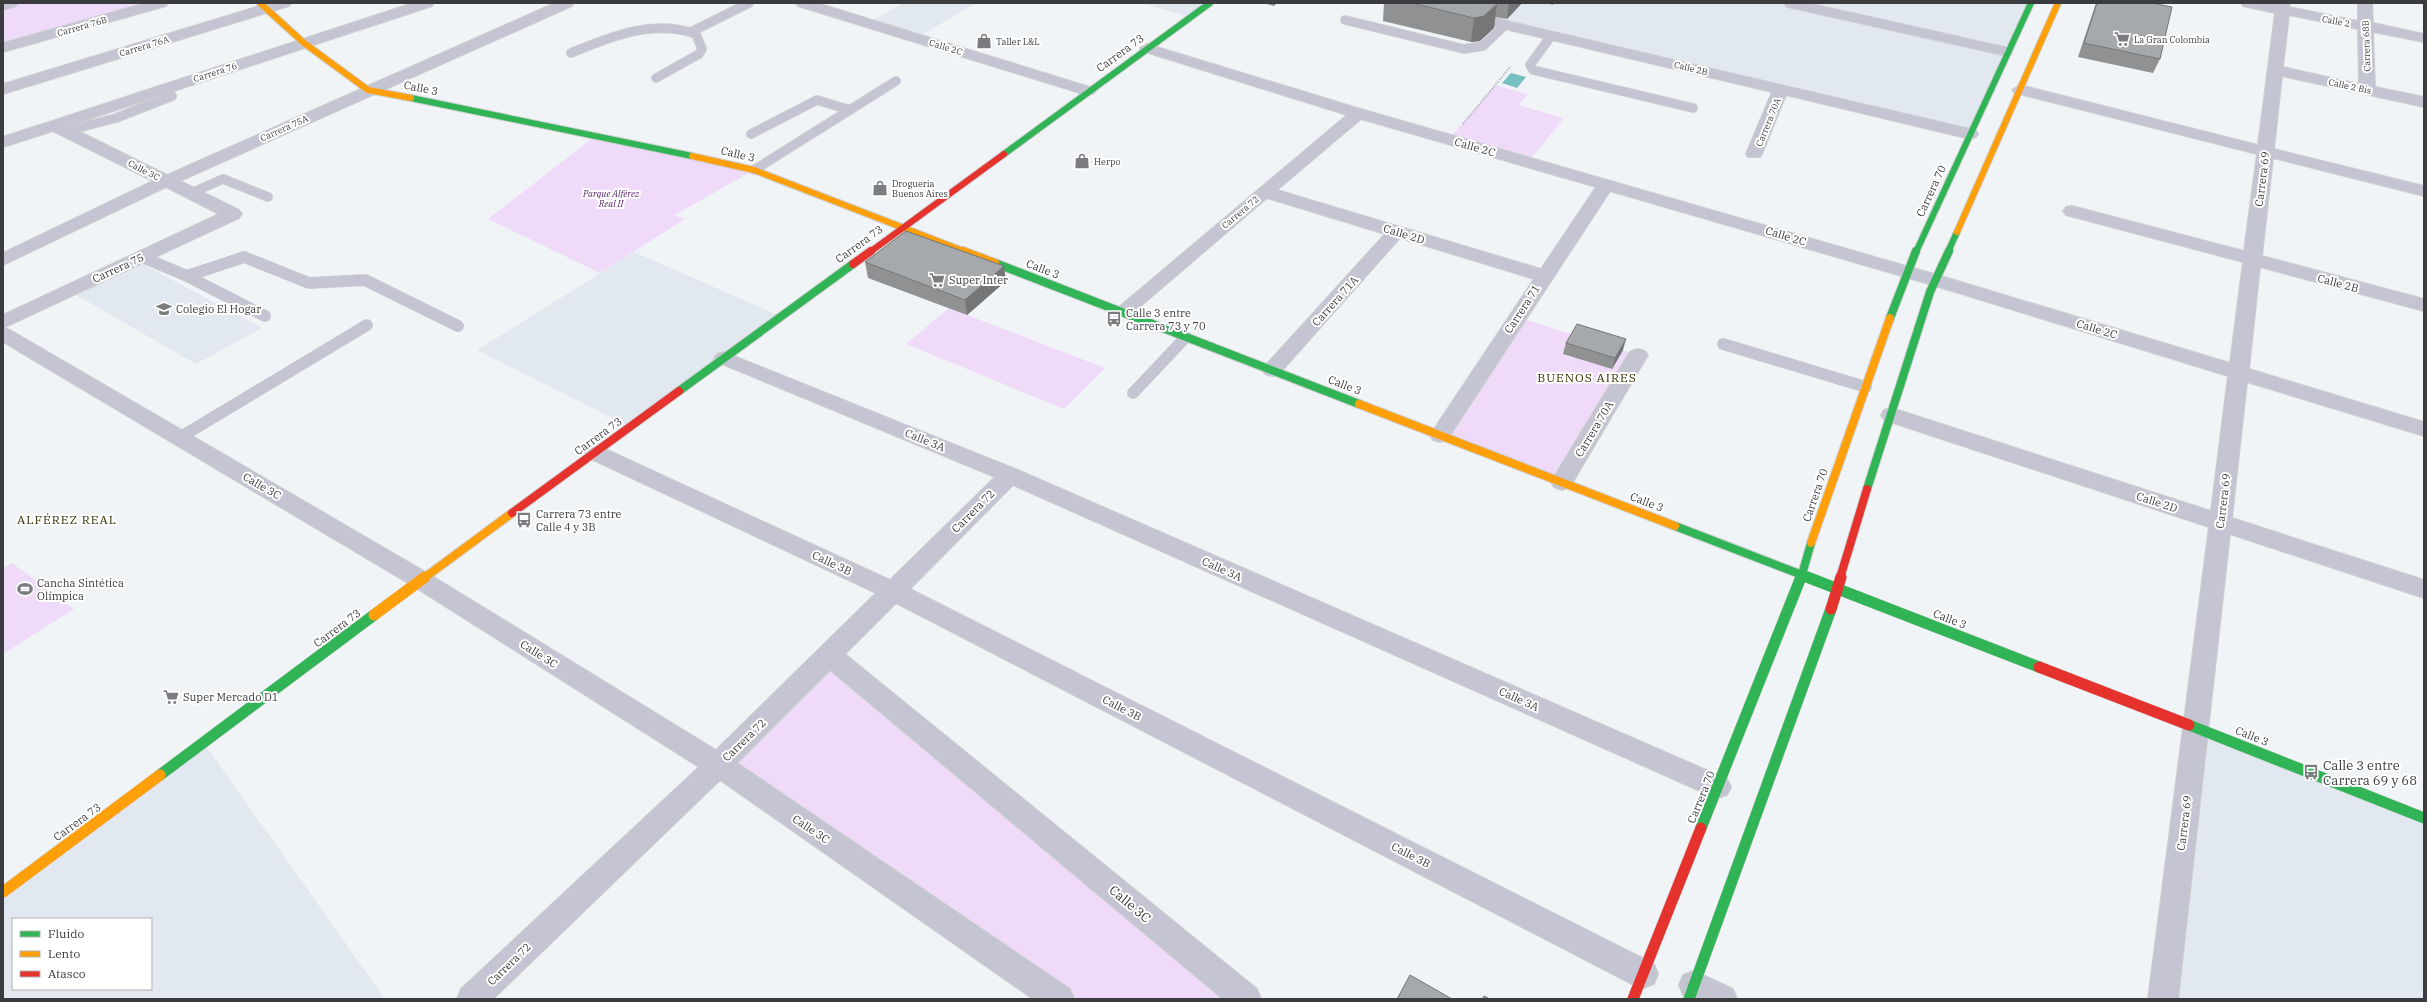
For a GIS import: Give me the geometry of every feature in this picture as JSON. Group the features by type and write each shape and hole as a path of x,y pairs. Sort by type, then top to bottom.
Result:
{"street":[{"path":"3,6 11,3"},
{"name":"Carrera 76B","path":"3,48 161,3"},
{"name":"Carrera 76A","path":"3,89 263,6 284,3"},
{"name":"Carrera 76","path":"6,137 60,128 304,43 427,3"},
{"name":"Carrera 75A","path":"3,260 166,181 368,90 567,3"},
{"name":"Calle 2C","path":"803,3 1088,91"},
{"name":"Carrera 73","path":"3,892 421,580 1210,3"},
{"name":"Calle 2B","path":"1412,3 1970,134"},
{"name":"Carrera 70","path":"1633,999 1802,575 1805,560 1907,271 2031,3"},
{"path":"1722,999 1692,992 1838,589 1840,573 1935,280 2058,3"},
{"name":"Calle 2","path":"2248,3 2283,6 2365,27 2424,38"},
{"name":"Carrera 68B","path":"2365,3 2368,90"},
{"name":"Calle 3","path":"263,6 304,43 368,90 597,135 754,170 2195,727 2424,818"},
{"name":"Carrera 69","path":"2163,999 2283,6"},
{"name":"Calle 2C","path":"1147,48 1358,113 1907,271 2424,429"},
{"name":"Calle 2 Bis","path":"2275,70 2424,102"},
{"name":"Carrera 70A","path":"1754,154 1781,89"},
{"path":"2020,90 2424,191"},
{"name":"Carrera 72","path":"1122,312 1358,113"},
{"name":"Calle 3C","path":"60,128 233,214"},
{"name":"Carrera 71","path":"1440,435 1606,184"},
{"name":"Calle 2D","path":"1264,192 1544,276"},
{"name":"Calle 2B","path":"2072,211 2424,306"},
{"name":"Carrera 75","path":"3,322 233,214"},
{"name":"Carrera 71A","path":"1272,370 1397,232"},
{"name":"Calle 3C","path":"3,334 421,580 718,765 1059,999"},
{"name":"Carrera 70A","path":"1562,482 1638,355"},
{"name":"Calle 3A","path":"724,358 1010,475 1718,786"},
{"name":"Calle 2D","path":"1891,415 2424,589"},
{"name":"Calle 3B","path":"596,453 894,592 1643,974"},
{"name":"Carrera 72","path":"472,999 718,765 830,656 1010,475"},
{"name":"Calle 3C","path":"830,656 1246,999"}],"lane":[{"path":"692,32 749,3"},
{"path":"1789,3 2008,52"},
{"path":"1345,20 1464,50 1477,49 1486,45 1505,25"},
{"path":"571,53 629,31 669,27 696,34 702,49 699,54 656,78"},
{"path":"1551,36 1530,65 1533,70 1693,108"},
{"path":"754,170 896,81"},
{"path":"60,128 116,118 172,96"},
{"path":"751,134 817,100 850,110"},
{"path":"191,193 226,179 268,197"},
{"path":"142,257 187,276 265,316"},
{"path":"187,276 233,259 248,258 310,282 365,280 458,326"},
{"path":"179,438 367,325"},
{"path":"1133,393 1186,337"},
{"path":"1723,344 1866,387"}],"path":[{"path":"1449,139 1508,69"}],"shaded area":[{"path":"903,3 976,3 917,38 869,23"},
{"path":"1140,3 1210,3 1190,17"},
{"path":"1412,3 2031,3 1970,134"},
{"path":"634,252 780,316 631,427 477,350"},
{"name":"Colegio El Hogar","path":"135,260 262,328 196,364 69,291"},
{"path":"2195,727 2424,818 2424,999 2163,999"},
{"path":"204,743 385,999 3,999 3,892"}],"green space":[{"path":"11,3 161,3 3,48 3,6"},
{"path":"1495,85 1528,94 1518,105 1564,118 1528,162 1449,139"},
{"name":"Parque Alférez Real II","path":"597,135 754,170 675,215 685,219 600,273 488,219"},
{"path":"949,308 1105,368 1064,409 906,344"},
{"path":"1517,317 1638,355 1562,482 1440,435"},
{"name":"Cancha Sintética Olímpica","path":"12,563 74,609 3,654 3,568"},
{"path":"830,656 1246,999 1059,999 718,765"}],"water":[{"path":"1511,73 1526,77 1517,88 1502,83"}],"building":[{"path":"1412,3 1497,4 1484,16 1474,18"},
{"name":"La Gran Colombia","path":"2097,3 2152,3 2172,7 2160,59 2084,43"},
{"path":"906,231 1004,266 965,300 865,262"},
{"path":"1577,324 1626,339 1615,358 1566,343"},
{"path":"1410,975 1452,999 1397,999"},
{"path":"1484,996 1490,999 1482,999"}],"traffic: fast":[{"path":"1004,154 1210,3"},
{"path":"1890,318 1907,271 2031,3"},
{"path":"411,98 692,156"},
{"path":"1867,489 1930,292 1957,232"},
{"path":"995,263 1359,404"},
{"path":"679,391 853,264"},
{"path":"1675,526 2039,667"},
{"path":"1701,828 1802,575 1811,543"},
{"path":"1689,999 1831,609"},
{"path":"160,775 374,615"},
{"path":"2189,725 2424,818"}],"traffic: slow":[{"path":"260,3 304,43 368,90 411,98"},
{"path":"1957,232 2058,3"},
{"path":"692,156 754,170 995,263"},
{"path":"1811,543 1890,318"},
{"path":"1359,404 1675,526"},
{"path":"374,615 512,513"},
{"path":"3,892 160,775"}],"traffic: jam":[{"path":"853,264 1004,154"},
{"path":"512,513 679,391"},
{"path":"1831,609 1867,489"},
{"path":"2039,667 2189,725"},
{"path":"1633,999 1701,828"}],"place":[{"name":"La Gran Colombia","path":"2122,39"},
{"name":"Taller L&L","path":"984,41"},
{"name":"Herpo","path":"1082,161"},
{"name":"Drogueria Buenos Aires","path":"880,188"},
{"name":"Super Inter","path":"937,280"},
{"name":"Colegio El Hogar","path":"164,309"},
{"name":"Calle 3 entre Carrera 73 y 70","path":"1114,319"},
{"name":"Carrera 73 entre Calle 4 y 3B","path":"524,520"},
{"name":"Cancha Sintética Olímpica","path":"25,589"},
{"name":"Super Mercado D1","path":"171,697"},
{"name":"Calle 3 entre Carrera 69 y 68","path":"2311,772"}],"district":[{"name":"BUENOS AIRES","path":"1587,377"},
{"name":"ALFÉREZ REAL","path":"67,519"}]}
